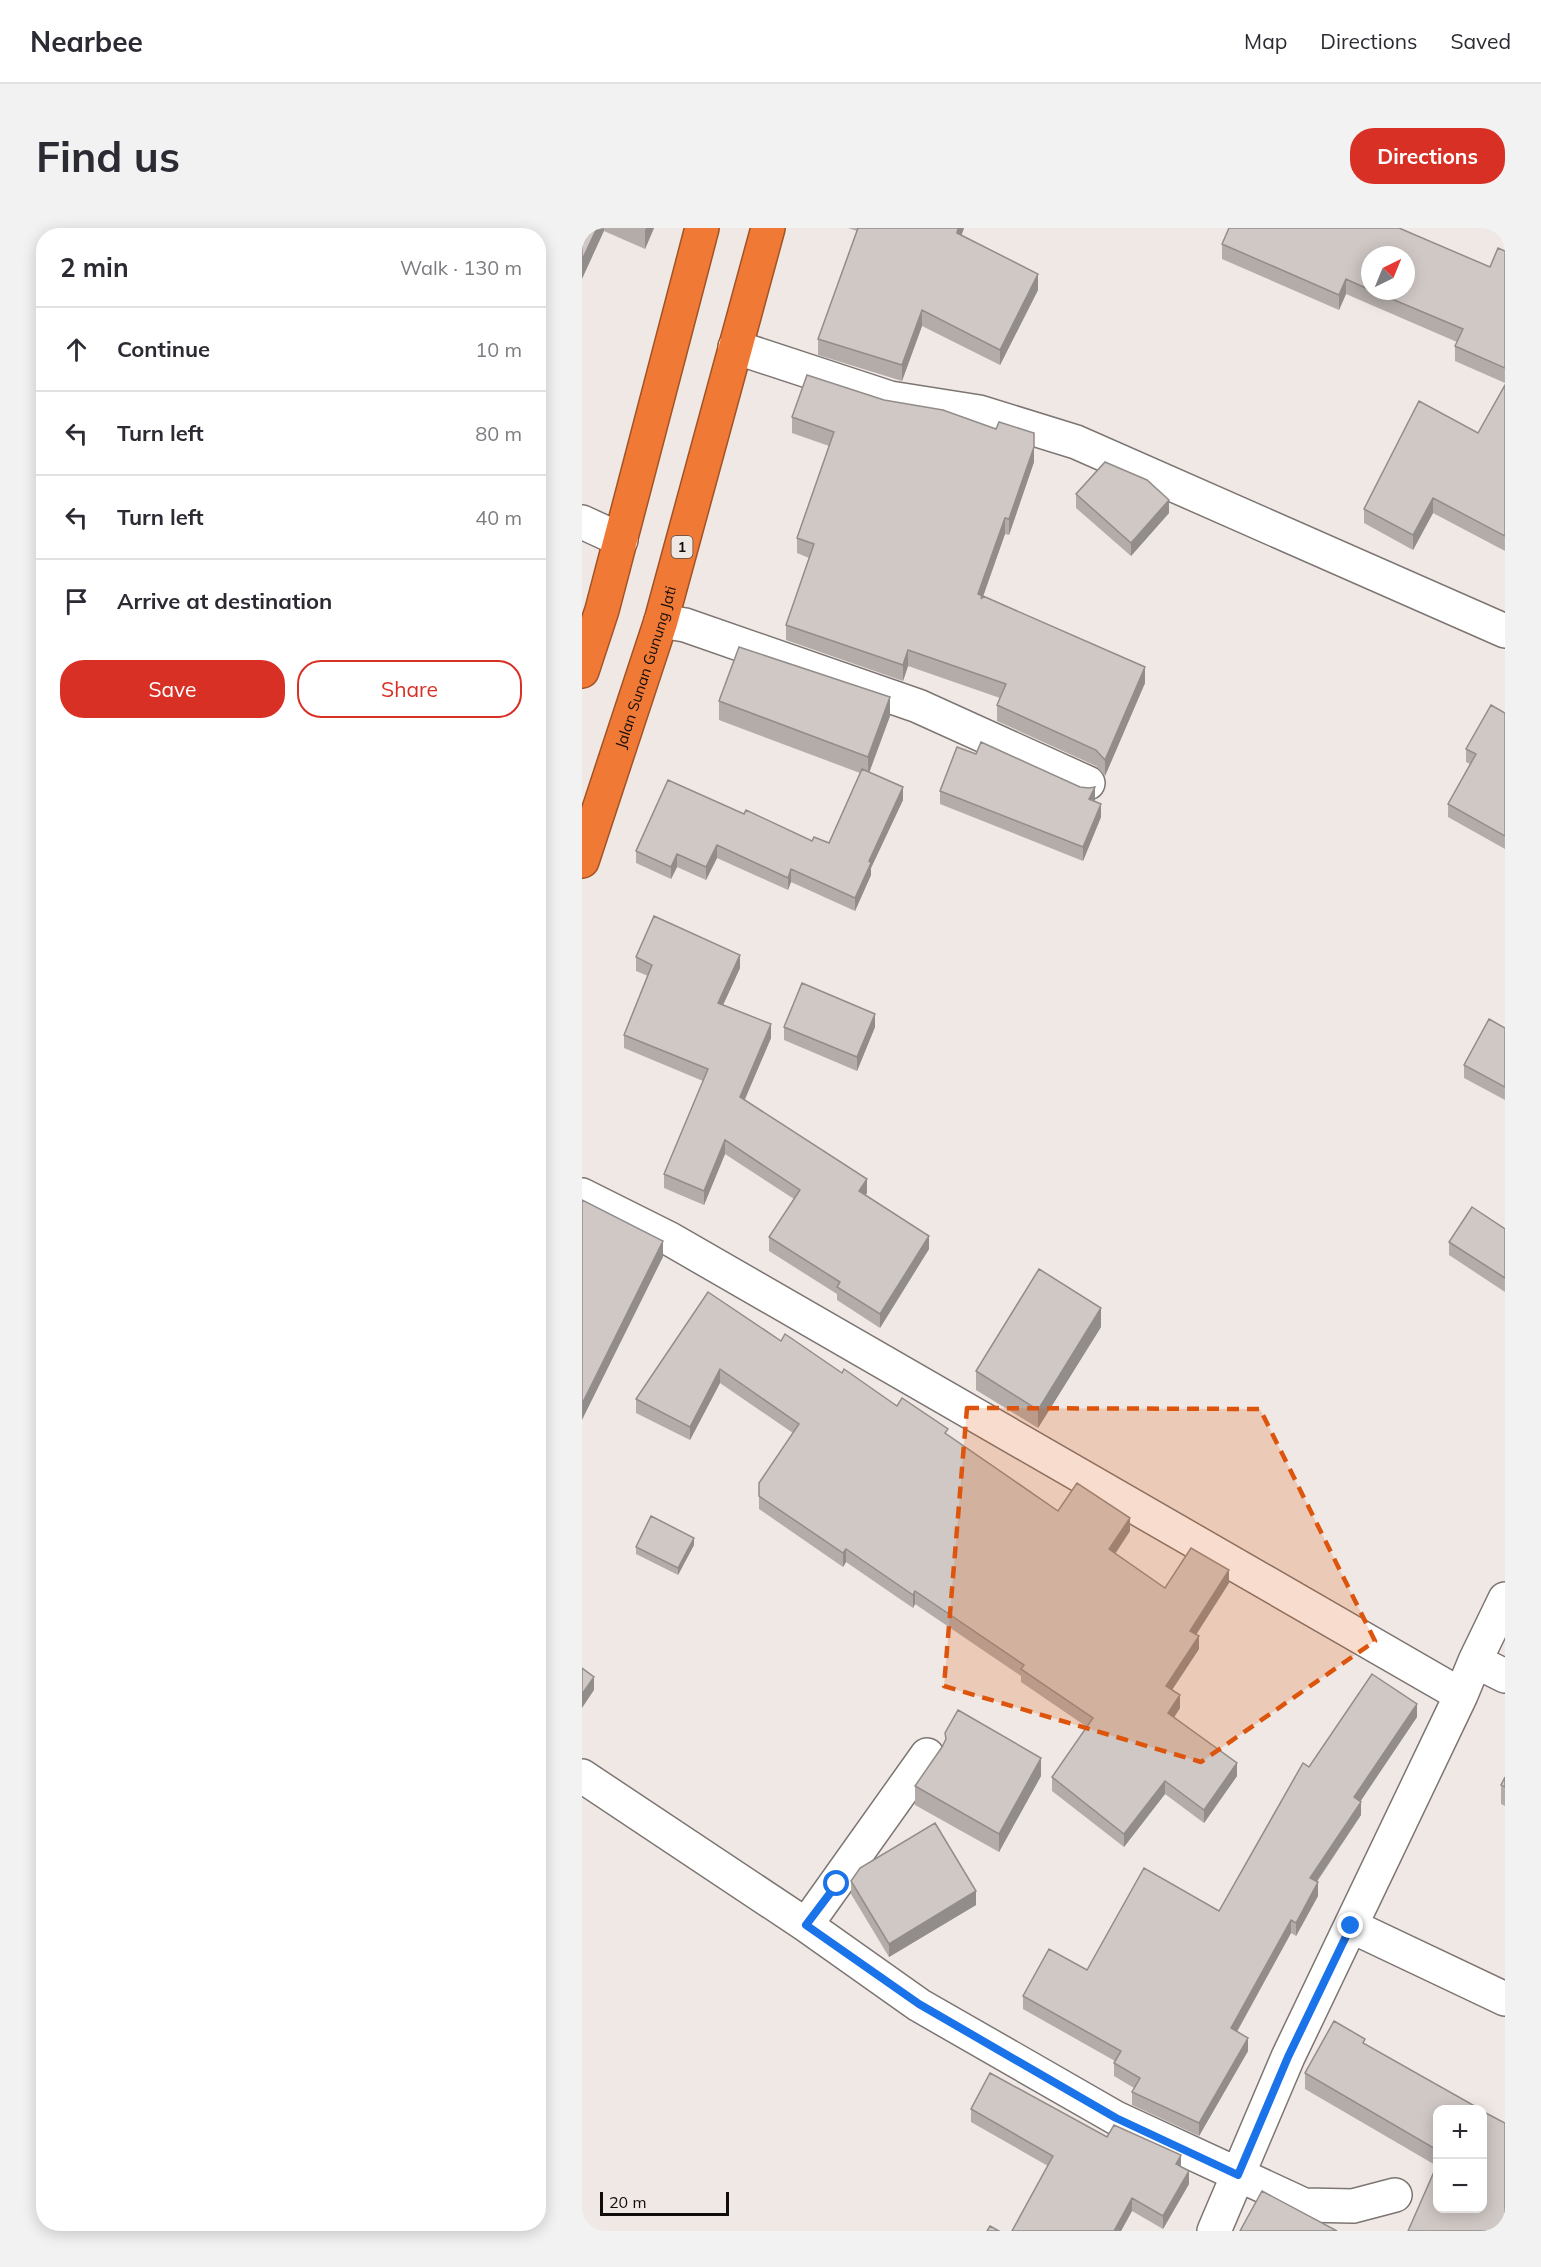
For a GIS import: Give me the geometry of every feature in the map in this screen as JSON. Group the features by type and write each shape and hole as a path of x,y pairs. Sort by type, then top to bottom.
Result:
{"highway":[{"path":"582,671 621,540 702,228"},
{"name":"Jalan Sunan Gunung Jati","path":"582,861 661,621 768,228"}],"street":[{"path":"735,347 890,398 979,412 1076,442 1505,631"},
{"path":"582,522 621,540"},
{"path":"661,621 685,625 918,706 1088,783"},
{"path":"582,1195 670,1239 1461,1695"},
{"path":"1214,2231 1288,2057 1505,1599"},
{"path":"1475,1661 1505,1676"},
{"path":"806,1925 927,1755"},
{"path":"582,1776 806,1925 919,2004 1116,2118 1304,2205 1353,2206 1395,2195"},
{"path":"1351,1926 1505,1999"}],"highlighted area":[{"path":"967,1408 1260,1409 1375,1641 1201,1762 944,1686"}],"building":[{"path":"582,228 597,228 582,260"},
{"path":"858,228 958,228 957,233 1038,274 1000,350 922,310 902,365 818,339"},
{"path":"1229,228 1399,228 1490,267 1498,248 1505,251 1505,368 1455,346 1463,329 1394,300 1415,300 1415,246 1361,246 1361,286 1346,279 1339,295 1222,244"},
{"path":"807,375 884,400 943,410 996,429 999,422 1034,433 1034,447 1009,519 1005,518 978,594 982,596 981,599 983,596 1145,667 1105,760 1096,750 997,705 1006,684 908,650 903,665 786,625 814,544 797,538 834,432 792,417"},
{"path":"1505,385 1505,536 1433,498 1413,535 1364,509 1419,401 1478,433"},
{"path":"1105,462 1147,480 1169,500 1131,543 1076,494"},
{"path":"739,647 890,697 868,757 719,701"},
{"path":"1491,705 1505,713 1505,836 1448,804 1476,754 1466,749"},
{"path":"981,742 1080,787 1095,787 1089,799 1101,804 1083,847 940,791 957,747 976,754"},
{"path":"862,769 903,787 869,861 871,863 855,898 791,869 788,878 717,845 706,867 677,854 671,867 636,851 668,780 744,814 746,810 812,841 814,837 829,843"},
{"path":"654,916 740,955 718,1003 771,1024 740,1097 867,1179 859,1191 929,1236 880,1314 837,1287 840,1282 769,1237 800,1190 725,1140 704,1191 664,1174 708,1069 624,1035 652,965 636,957"},
{"path":"802,983 875,1014 857,1057 784,1027"},
{"path":"1489,1019 1505,1028 1505,1087 1464,1065"},
{"path":"582,1200 663,1241 582,1404"},
{"path":"1472,1207 1505,1229 1505,1278 1449,1242"},
{"path":"1039,1269 1101,1308 1038,1410 976,1371"},
{"path":"708,1292 781,1341 785,1334 842,1373 844,1369 897,1406 902,1398 948,1429 945,1433 1058,1511 1077,1483 1130,1518 1109,1549 1165,1588 1191,1548 1229,1570 1190,1631 1199,1636 1166,1686 1180,1695 1168,1713 1237,1763 1204,1810 1165,1781 1124,1834 1052,1777 1093,1718 1021,1669 1024,1665 915,1591 913,1595 846,1549 843,1553 759,1496 759,1483 799,1424 720,1369 690,1427 636,1399"},
{"path":"651,1516 694,1538 678,1568 636,1547"},
{"path":"582,1668 594,1677 582,1694"},
{"path":"1372,1674 1417,1704 1354,1797 1361,1802 1310,1878 1318,1882 1296,1923 1291,1920 1231,2028 1248,2038 1199,2123 1132,2092 1140,2078 1114,2063 1121,2051 1023,1996 1049,1949 1087,1970 1144,1868 1219,1911 1303,1763 1309,1767"},
{"path":"958,1710 1041,1758 999,1834 915,1786 942,1747 946,1739 945,1733"},
{"path":"935,1823 976,1891 889,1944 851,1881 860,1868"},
{"path":"1334,2021 1365,2039 1363,2043 1473,2105 1433,2105 1433,2148 1305,2073"},
{"path":"990,2073 1107,2137 1114,2125 1181,2155 1176,2164 1189,2171 1163,2216 1132,2198 1114,2231 1012,2231 1053,2156 971,2109"},
{"path":"1487,2114 1505,2123 1505,2231 1408,2231 1433,2174 1433,2213 1487,2213"},
{"path":"1262,2191 1337,2231 1240,2231"},
{"path":"990,2226 999,2231 987,2231"}],"route":[{"path":"837,1884 806,1925 919,2004 1116,2118 1238,2175 1288,2057 1351,1926"}]}
